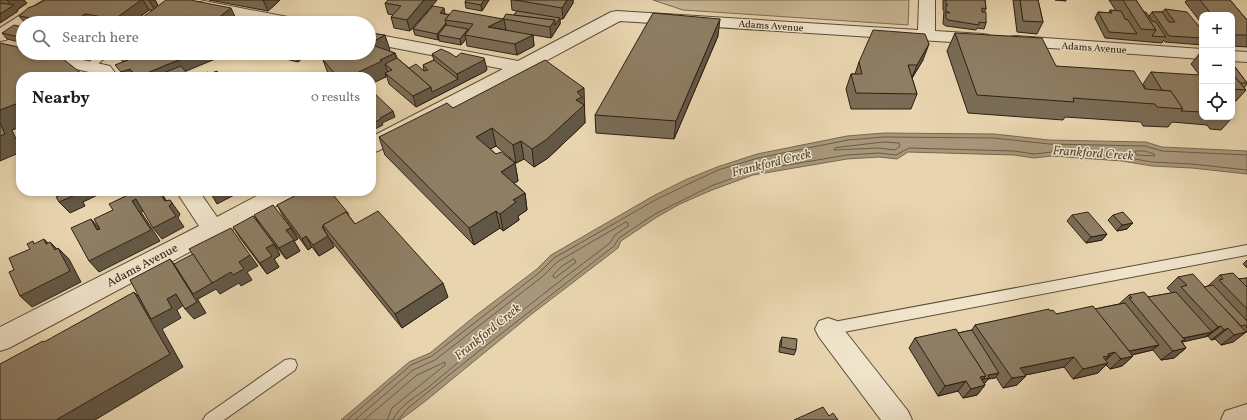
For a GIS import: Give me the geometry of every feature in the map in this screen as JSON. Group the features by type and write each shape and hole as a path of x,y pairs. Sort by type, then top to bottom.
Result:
{"street":[{"path":"41,16 55,0"},
{"path":"926,35 927,0"},
{"path":"192,4 256,16"},
{"name":"Adams Avenue","path":"376,143 522,67 618,8 926,35 1199,54"},
{"path":"376,39 522,67"},
{"path":"1235,56 1247,57"},
{"path":"64,60 104,70 105,72"},
{"path":"190,196 213,229"},
{"name":"Adams Avenue","path":"0,340 276,196"},
{"path":"828,329 898,420"},
{"path":"1235,420 1247,417"}],"lane":[{"path":"90,66 97,60"},
{"path":"828,329 1247,250"},
{"path":"211,420 290,365"}],"shaded area":[{"path":"653,0 909,0 908,25 683,10"}],"water":[{"name":"Frankford Creek","path":"884,133 994,134 1049,140 1146,142 1162,147 1247,151 1247,174 1192,168 1152,166 1122,161 1052,156 1034,158 1014,155 908,152 897,159 879,157 847,159 753,175 680,204 657,217 621,241 618,248 533,313 400,420 341,420 409,362 430,353 475,316 537,269 551,255 655,195 685,180 717,167 757,154 847,136"}],"building":[{"path":"45,0 141,0 119,16 97,16 85,14 82,16 19,16 28,8"},
{"path":"166,0 190,0 231,8 221,16 144,16"},
{"path":"388,0 424,0 407,20 391,17 401,6 385,3"},
{"path":"466,0 484,0 481,5 465,2"},
{"path":"515,0 567,0 562,8"},
{"path":"946,0 985,0 986,9 982,8 982,12 986,12 986,23 979,22 979,25 948,20 946,18 946,12 950,13 946,11 946,5 948,5 946,4"},
{"path":"1020,0 1038,0 1043,22 1023,21"},
{"path":"1123,0 1136,0 1156,30 1141,29"},
{"path":"1200,0 1230,0 1247,20 1247,35 1235,35 1235,12 1210,12"},
{"path":"0,3 14,5 0,14"},
{"path":"433,6 444,8 440,13 449,15 445,20 446,23 437,34 413,29"},
{"path":"1165,9 1187,12 1199,26 1199,38 1169,36 1152,12 1162,12 1169,22 1175,22"},
{"path":"453,10 503,19 506,14 555,20 550,27 504,19 488,27 533,35 515,44 465,35 473,24 445,20"},
{"path":"1110,10 1121,11 1125,19 1128,20 1137,34 1109,32 1098,12 1112,13"},
{"path":"517,11 560,18 555,25 555,20 514,15"},
{"path":"1144,12 1146,12 1152,21 1156,22 1166,37 1152,36 1156,30"},
{"path":"653,13 720,19 676,121 595,115"},
{"path":"14,25 16,25 16,36 2,33"},
{"path":"446,25 468,29 460,39 438,35"},
{"path":"873,30 925,34 929,44 917,65 908,65 917,94 856,93 851,74 862,74 859,62"},
{"path":"955,33 1042,38 1056,66 1134,71 1145,89 1171,91 1183,109 1157,107 1155,104 1073,98 1074,102 977,95"},
{"path":"376,34 385,35 376,40"},
{"path":"0,43 16,46 16,60 64,60 80,72 16,72 16,104 0,110"},
{"path":"376,46 395,53 359,72 334,72 323,60 376,60"},
{"path":"441,49 456,57 461,53 484,58 484,60 457,74 432,54"},
{"path":"397,58 431,87 413,96 385,73 392,70 385,64"},
{"path":"128,60 179,60 149,72 133,72 130,69 121,72 115,65"},
{"path":"434,60 458,79 432,92 431,87 409,68 416,64 424,71 428,70 423,65"},
{"path":"545,60 584,88 577,92 582,97 576,100 584,105 546,140 532,149 521,141 513,145 492,128 476,137 496,154 501,152 515,163 501,172 525,193 513,200 516,202 500,214 496,211 469,228 379,137 447,103 453,108"},
{"path":"181,66 186,72 166,72"},
{"path":"1235,67 1247,83 1240,83 1235,77"},
{"path":"1151,72 1199,75 1199,112 1181,111 1183,109 1171,91 1162,90"},
{"path":"1235,77 1246,90 1235,89"},
{"path":"376,95 393,111 380,118 381,119 376,122"},
{"path":"0,123 5,134 0,136"},
{"path":"58,196 73,196 59,202 56,197"},
{"path":"126,196 162,196 165,201 170,200 172,203 169,206 176,216 153,228 136,199 132,201 151,230 89,261 71,228 91,219 97,230 100,229 94,219 113,210 109,204"},
{"path":"294,196 334,196 348,213 347,214 346,212 323,225 322,227 328,236 313,245 306,236 302,239 277,205"},
{"path":"273,205 291,228 286,230 294,240 279,248 254,215"},
{"path":"378,211 443,283 395,314 323,225 346,212 355,224"},
{"path":"1088,212 1107,234 1091,237 1072,215"},
{"path":"1123,212 1133,223 1122,225 1113,215"},
{"path":"253,216 274,244 266,248 272,256 260,263 233,227"},
{"path":"231,228 250,255 239,262 244,269 233,275 231,272 212,283 189,249"},
{"path":"44,239 46,244 50,242 55,250 58,248 70,271 20,296 9,272 14,270 9,258 30,249 27,244 33,241 34,244"},
{"path":"193,254 212,283 193,294 174,264"},
{"path":"170,259 197,302 185,309 176,294 167,299 172,308 151,319 130,280"},
{"path":"1233,273 1247,287 1247,309 1219,280 1223,279 1220,275"},
{"path":"1193,274 1246,332 1234,335 1228,328 1224,330 1221,326 1218,327 1181,287 1187,285 1178,277"},
{"path":"1247,278 1247,287 1239,279"},
{"path":"1213,285 1247,321 1247,328 1245,325 1241,326 1204,287"},
{"path":"134,292 170,354 56,420 0,420 0,364 43,341 44,342"},
{"path":"1144,292 1185,340 1181,341 1186,348 1173,351 1129,298 1132,298 1129,295"},
{"path":"1176,292 1212,332 1183,338 1148,297"},
{"path":"1125,303 1159,345 1129,351 1095,309"},
{"path":"1093,306 1133,356 1121,359 1115,352 1108,354 1109,356 1103,357 1108,363 1083,369 1074,357 1020,368 1026,376 1012,378 975,325 1049,309 1050,311 1053,310 1056,314"},
{"path":"956,329 986,376 980,377 985,385 971,389 966,381 945,386 915,338"},
{"path":"972,330 999,373 988,375 989,378 983,379 986,376 958,333"},
{"path":"782,337 797,339 796,350 781,347"},
{"path":"823,407 829,416 833,413 838,420 794,420"}]}
